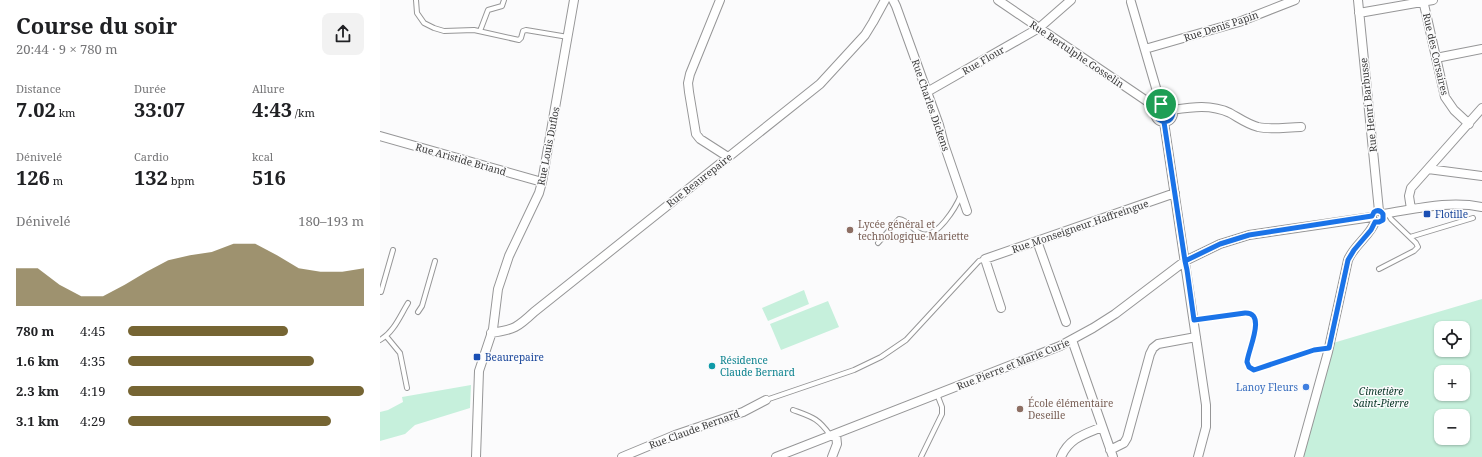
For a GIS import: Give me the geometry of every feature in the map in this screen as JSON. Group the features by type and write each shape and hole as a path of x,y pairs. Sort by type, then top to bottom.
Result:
{"street":[{"name":"Rue Louis Duflos","path":"476,457 479,371 492,333 498,289 504,270 539,193 542,182 574,0"},
{"path":"720,0 690,74 688,88 696,134 703,141 728,158"},
{"name":"Rue Beaurepaire","path":"492,333 516,328 823,80 868,30 885,0"},
{"name":"Rue Charles Dickens","path":"893,0 927,92 967,211"},
{"name":"Rue Bertulphe Gosselin","path":"998,0 1159,106"},
{"name":"Rue Flour","path":"927,92 1039,28 1071,0"},
{"name":"Rue Denis Papin","path":"1145,49 1239,22 1295,0"},
{"name":"Rue Henri Barbusse","path":"1358,0 1383,213"},
{"path":"1359,13 1433,0"},
{"name":"Rue des Corsaires","path":"1423,1 1442,89 1446,100 1469,124"},
{"path":"1131,2 1145,49 1159,106 1155,112 1156,117 1164,122 1172,118 1172,110 1168,105 1159,106"},
{"path":"1436,58 1482,48"},
{"path":"1172,110 1207,106 1224,111 1257,127 1301,127"},
{"path":"1411,209 1409,196 1410,191 1482,108"},
{"path":"1164,122 1207,416 1205,432 1198,457"},
{"name":"Rue Aristide Briand","path":"380,136 542,182"},
{"path":"1428,170 1482,176"},
{"name":"Rue Monseigneur Haffreingue","path":"985,259 1175,193"},
{"path":"1299,457 1329,348 1348,260 1354,250 1371,230 1374,219 1381,221 1383,218 1383,213 1456,204 1482,207"},
{"name":"Rue Pierre et Marie Curie","path":"776,457 1050,350 1072,340 1115,314 1185,261 1220,244 1249,235 1374,219"},
{"path":"1037,241 1066,322"},
{"path":"985,259 1001,308"},
{"path":"1072,340 1112,453 1127,438 1150,354 1153,348 1161,343 1196,337"},
{"name":"Rue Claude Bernard","path":"622,457 675,435 743,412 766,400"},
{"path":"1061,457 1066,447 1075,439 1102,427"},
{"path":"832,457 838,444 833,435"}],"lane":[{"path":"416,0 417,13 424,23 444,31 465,29 519,40 523,31 526,30 568,37"},
{"path":"480,31 488,10 502,6 504,0"},
{"path":"878,243 899,219 904,220 922,234 929,235 935,232 956,207 961,195"},
{"path":"1379,269 1417,249 1417,244 1383,213"},
{"path":"1410,237 1473,218"},
{"path":"381,292 392,250"},
{"path":"766,400 854,370 881,357 906,340 979,261 985,259"},
{"path":"418,312 422,306 435,261"},
{"path":"380,340 393,328 408,303"},
{"path":"1194,320 1245,313 1253,315 1256,325 1247,362 1249,367 1254,370 1314,350 1329,348"},
{"path":"386,336 400,353 407,388"},
{"path":"921,457 942,414 942,407 937,394"},
{"path":"793,410 816,419 833,435"}],"green space":[{"path":"804,290 809,304 768,321 762,308"},
{"name":"Cimetière Saint-Pierre","path":"1482,299 1482,457 1303,457 1333,343"},
{"path":"828,301 839,327 781,350 770,324"},
{"path":"471,385 470,408 415,425 405,434 380,441 380,412 388,410 403,402 402,397"}],"place":[{"name":"Flotille","path":"1427,214"},
{"name":"Lycée général et technologique Mariette","path":"850,230"},
{"name":"Beaurepaire","path":"477,357"},
{"name":"Résidence Claude Bernard","path":"712,366"},
{"name":"Lanoy Fleurs","path":"1306,387"},
{"name":"École élémentaire Deseille","path":"1020,409"}],"route":[{"path":"1161,104 1157,108 1155,115 1158,119 1164,122 1175,193 1185,261 1187,270 1194,320 1248,312 1251,313 1255,318 1256,325 1247,357 1247,364 1254,370 1258,370 1320,348 1329,348 1336,318 1342,280 1349,257 1371,230 1375,222 1380,222 1383,220 1383,214 1377,210 1372,216 1249,235 1220,244 1185,261 1164,122 1172,118 1173,111 1168,105 1161,104"}]}
